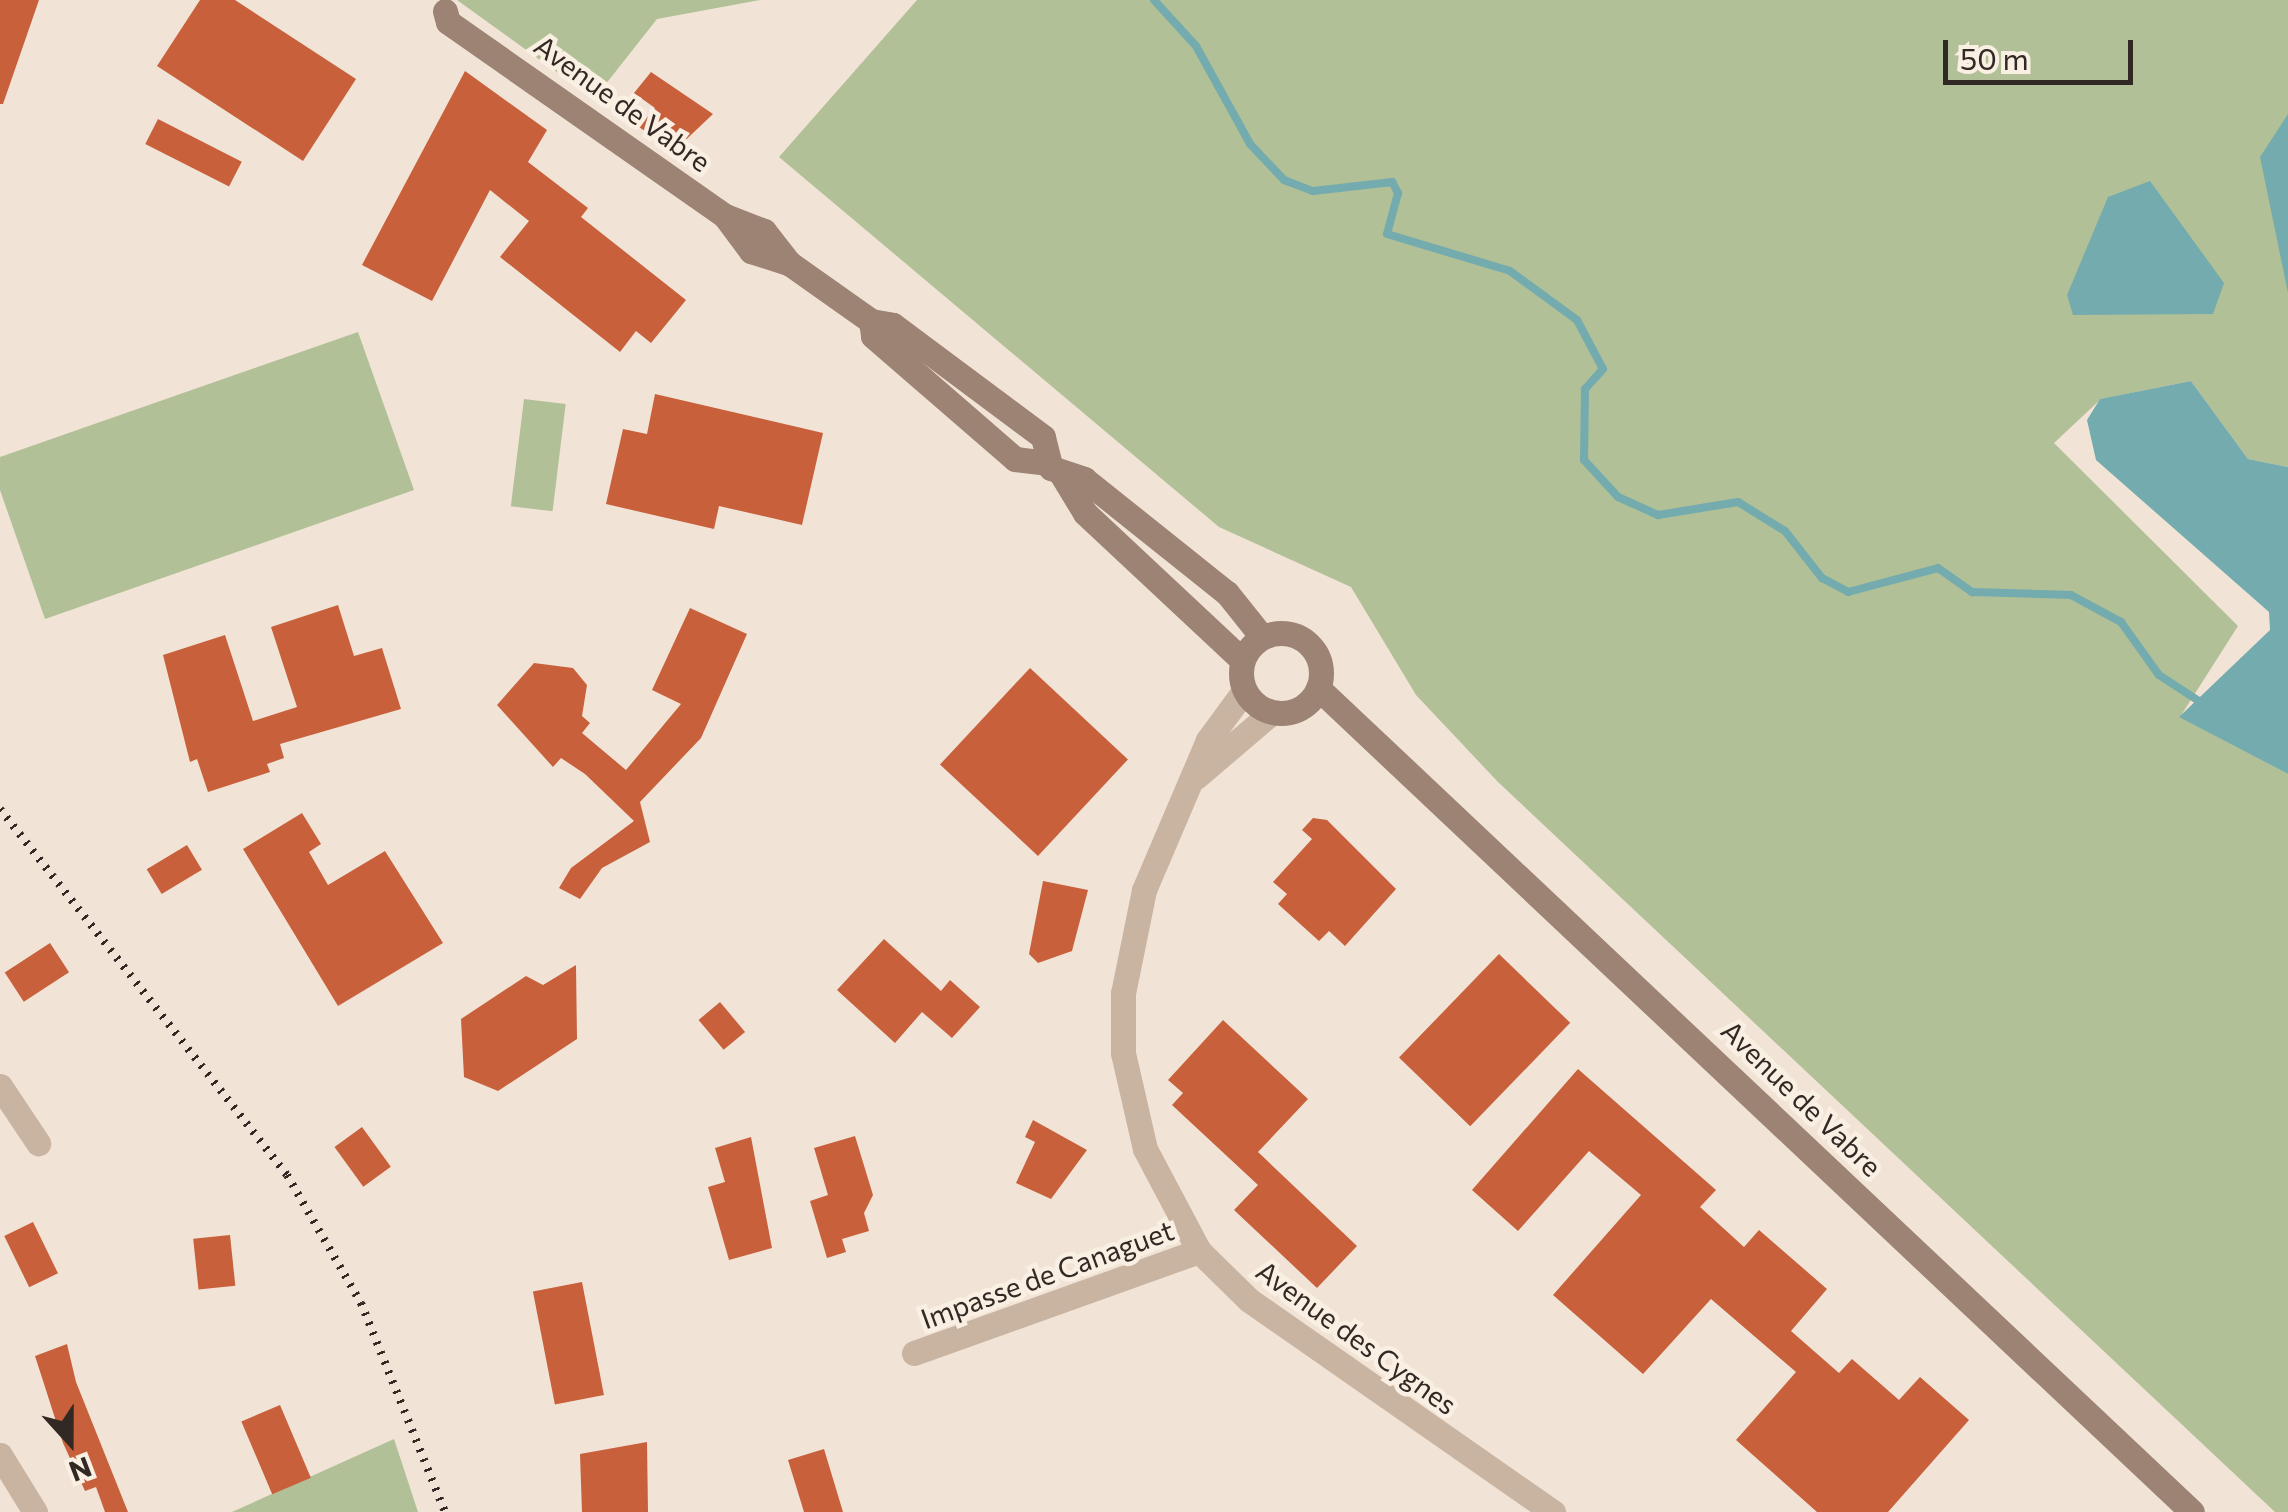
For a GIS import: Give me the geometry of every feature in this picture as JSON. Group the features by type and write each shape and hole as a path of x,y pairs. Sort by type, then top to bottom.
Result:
{"main road":[{"name":"Avenue de Vabre","path":"436,5 460,10 484,39 725,216 752,251 790,262 871,321 873,336 1015,459 1084,479 1227,593 1262,637"},
{"path":"1054,469 1086,513 1242,660 1244,691 1271,713 1299,709 1318,688 1313,648 1289,633 1262,637 1242,660"},
{"name":"Avenue de Vabre","path":"1318,688 1363,736 1495,846 2192,1512"},
{"name":"Avenue de Vabre","path":"1299,709 1363,736"}],"street":[{"name":"Avenue des Cygnes","path":"1244,691 1208,740 1196,777 1144,890 1123,993 1123,1053 1145,1149 1200,1251 1264,1312 1553,1512"},
{"name":"Avenue des Cygnes","path":"1196,777 1271,713"},
{"path":"0,1086 38,1142"},
{"name":"Impasse de Canaguet","path":"914,1353 1200,1251"},
{"path":"1,1458 35,1512"}],"green space":[{"path":"457,0 760,0 657,19 594,99"},
{"path":"917,0 2288,0 2288,467 2248,459 2191,381 2101,399 2054,443 2238,626 2180,717 2288,774 2288,1512 2275,1512 1498,782 1416,695 1351,587 1219,527 779,157"},
{"path":"358,332 414,490 45,619 0,490 0,457"},
{"path":"524,399 566,404 553,511 511,506"},
{"path":"394,1439 418,1512 232,1512"}],"water":[{"path":"2288,114 2288,293 2260,157"},
{"path":"2150,181 2224,283 2213,314 2073,315 2067,295 2108,197"},
{"path":"2191,381 2248,459 2288,467 2288,774 2179,717 2270,630 2269,612 2096,460 2087,420 2100,399"}],"building":[{"path":"0,0 39,0 3,104 0,104"},
{"path":"200,0 235,0 356,79 303,161 157,66"},
{"path":"465,71 547,130 528,162 588,208 581,217 686,300 651,343 636,331 620,352 500,257 529,221 490,190 432,301 362,265"},
{"path":"651,72 713,114 674,151 639,127 655,108 634,93"},
{"path":"158,119 242,162 229,187 145,144"},
{"path":"655,394 823,433 802,525 719,506 714,529 606,504 623,429 647,434"},
{"path":"338,605 354,656 382,648 401,709 280,744 284,758 267,764 270,772 208,792 197,759 190,762 163,655 225,635 253,721 297,707 271,627"},
{"path":"690,608 747,634 701,738 640,802 650,842 602,868 580,899 559,888 571,868 634,821 585,774 561,758 553,767 497,705 534,663 573,668 587,685 582,716 590,723 582,733 626,770 681,704 652,690"},
{"path":"1030,668 1128,759 1038,856 940,765"},
{"path":"302,813 321,844 309,852 328,885 385,851 443,943 338,1006 243,849"},
{"path":"1313,818 1327,820 1396,889 1345,946 1329,931 1319,941 1278,904 1287,894 1273,882 1312,839 1302,830"},
{"path":"187,845 202,870 162,894 147,869"},
{"path":"1043,881 1088,890 1072,951 1038,963 1029,954"},
{"path":"884,939 941,991 950,980 980,1007 952,1038 922,1012 895,1043 837,990"},
{"path":"50,943 69,972 24,1002 5,972"},
{"path":"1499,954 1570,1023 1470,1126 1399,1058"},
{"path":"576,965 577,1039 498,1091 464,1077 461,1019 526,976 543,985"},
{"path":"720,1002 745,1032 724,1050 699,1020"},
{"path":"1223,1020 1308,1099 1258,1152 1357,1246 1317,1288 1234,1210 1258,1185 1172,1105 1183,1093 1168,1080"},
{"path":"1578,1069 1716,1190 1700,1207 1744,1247 1759,1230 1827,1289 1791,1331 1839,1373 1852,1359 1899,1400 1920,1377 1969,1420 1888,1512 1817,1512 1736,1440 1796,1372 1711,1299 1643,1374 1553,1295 1641,1195 1589,1151 1518,1231 1472,1190"},
{"path":"1033,1120 1087,1150 1051,1199 1016,1183 1035,1142 1025,1137"},
{"path":"362,1127 391,1167 363,1187 334,1147"},
{"path":"855,1136 873,1195 864,1213 869,1231 842,1239 846,1252 827,1258 810,1201 828,1195 814,1148"},
{"path":"751,1137 772,1248 729,1260 708,1187 725,1182 715,1148"},
{"path":"33,1222 58,1273 29,1287 4,1236"},
{"path":"230,1235 235,1286 199,1290 193,1239"},
{"path":"582,1282 604,1395 555,1404 533,1292"},
{"path":"67,1344 76,1382 128,1512 105,1512 96,1487 85,1491 63,1443 35,1356"},
{"path":"280,1405 311,1478 272,1494 241,1421"},
{"path":"647,1442 648,1512 582,1512 580,1454"},
{"path":"824,1449 843,1512 804,1512 788,1460"}],"waterway":[{"path":"1154,0 1196,46 1250,144 1284,180 1313,191 1392,182 1398,193 1387,234 1510,271 1577,320 1603,369 1585,389 1584,460 1618,497 1658,515 1738,502 1785,531 1822,578 1848,592 1938,568 1972,592 2071,595 2121,622 2159,675 2202,703"}],"railway":[{"path":"0,809 287,1175 361,1303 445,1512"}]}
